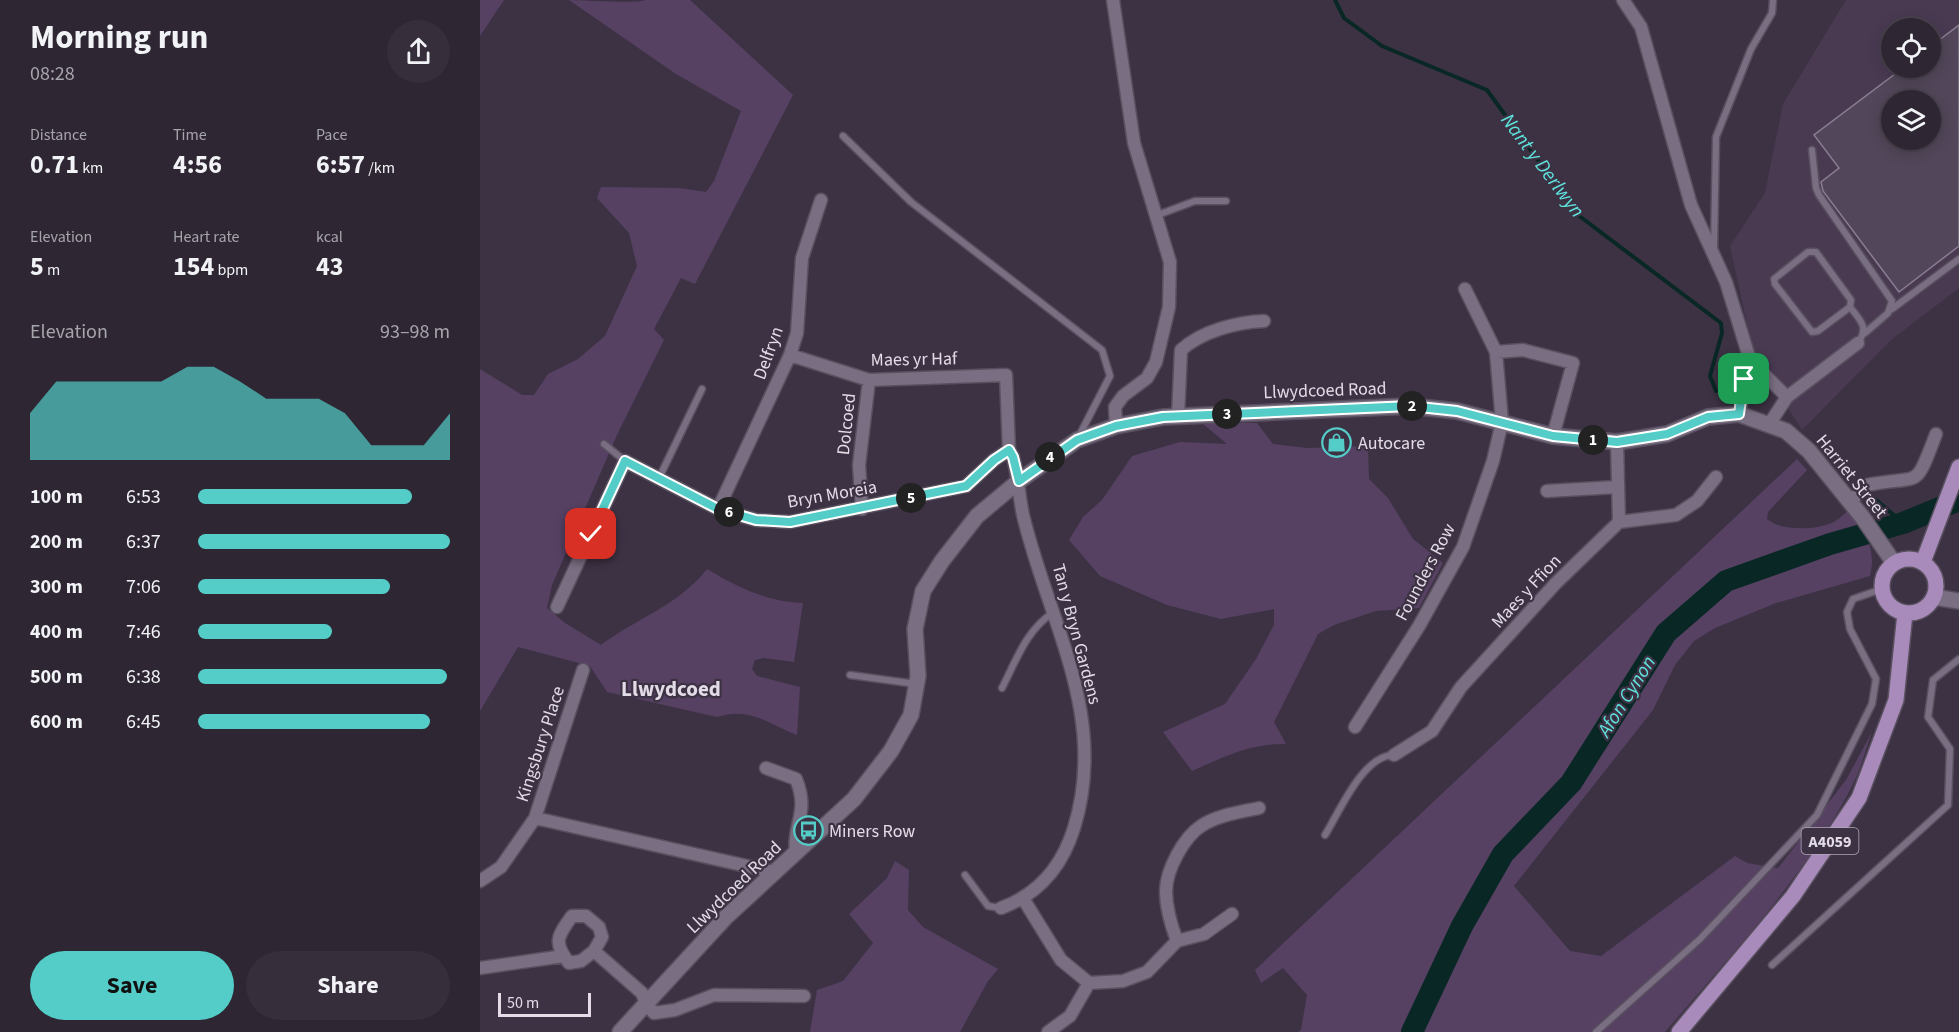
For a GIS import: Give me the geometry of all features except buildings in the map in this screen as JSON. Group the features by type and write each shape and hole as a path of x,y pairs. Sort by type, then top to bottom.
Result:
{"main road":[{"name":"Llwydcoed Road","path":"620,1032 726,917 854,799 891,752 911,715 916,684 915,629 923,591 942,561 977,516 1019,481 1077,440 1116,426 1178,416 1410,406 1457,411 1553,436 1617,442 1667,434 1708,417 1739,414 1770,423"},
{"name":"Harriet Street","path":"1770,423 1786,431 1809,451 1863,518 1894,563"},
{"path":"1923,562 1957,472"},
{"path":"1908,559 1923,562 1934,574 1936,581 1934,597 1922,610 1905,613 1890,604 1882,589 1885,575 1894,563 1908,559"},
{"path":"1934,597 1959,601"},
{"name":"A4059","path":"1679,1032 1793,896 1859,798 1896,700 1905,613"}],"street":[{"path":"1113,0 1134,143 1170,262 1169,307 1156,362 1147,378 1123,396 1115,407 1116,426"},
{"path":"1623,0 1641,27 1691,204 1726,282 1750,360 1787,397"},
{"name":"Delfryn","path":"718,509 797,333 802,258 821,200"},
{"path":"1465,289 1496,352 1523,350 1573,363 1553,436"},
{"path":"1178,416 1181,350 1188,343 1240,322 1264,321"},
{"path":"1770,423 1787,397 1862,338"},
{"name":"Founders Row","path":"1355,727 1419,626 1463,547 1493,461 1502,422 1496,352"},
{"name":"Maes yr Haf","path":"789,355 869,380 1006,375 1009,450"},
{"path":"1739,414 1750,360"},
{"name":"Dolcoed","path":"862,509 859,465 869,380"},
{"path":"1850,502 1867,485 1912,481 1920,473 1936,434"},
{"path":"1617,442 1619,522 1676,515 1697,501 1716,477"},
{"path":"1009,450 1019,481"},
{"name":"Bryn Moreia","path":"625,461 718,509 756,520 790,522 966,486 994,460 1009,450"},
{"path":"557,607 625,461"},
{"name":"Tan y Bryn Gardens","path":"1001,908 1024,900 1045,881 1061,861 1083,801 1085,761 1080,702 1023,514 1019,481"},
{"path":"1547,491 1617,487"},
{"name":"Maes y Ffion","path":"1394,754 1432,731 1461,687 1556,583 1619,522"},
{"name":"Kingsbury Place","path":"480,880 501,867 535,818 583,670"},
{"path":"766,768 796,779 803,796 803,810 794,842 796,854"},
{"path":"1177,941 1167,907 1166,888 1187,838 1202,825 1232,814 1259,808"},
{"path":"535,818 773,872"},
{"path":"1024,900 1061,960 1089,983 1134,978 1157,963 1177,941 1204,934 1232,914"},
{"path":"572,916 586,916 599,927 602,937 594,951 581,961 569,963 558,949 559,934 572,916"},
{"path":"594,951 642,993 646,1004 654,1013 675,1010 714,995 804,996"},
{"path":"480,969 564,956"},
{"path":"1048,1032 1070,1016 1089,983"}],"lane":[{"path":"1714,255 1716,137 1751,49 1772,13 1773,0"},
{"path":"843,136 911,202 1102,350 1110,376 1077,440"},
{"path":"1812,150 1816,188 1892,301 1891,309"},
{"path":"1155,216 1196,201 1226,201"},
{"path":"1850,307 1818,331 1812,332 1775,285 1774,279 1812,251 1816,252 1851,300 1850,307 1863,323 1862,338"},
{"path":"1862,338 1891,309 1959,259"},
{"path":"659,478 702,389"},
{"path":"604,444 625,461"},
{"path":"1596,1032 1700,939 1817,815 1872,704 1876,679 1850,629 1847,612 1853,599 1882,589"},
{"path":"1002,688 1038,622 1054,611"},
{"path":"1772,965 1948,805 1950,749 1928,717 1933,680 1959,659"},
{"path":"850,675 916,684"},
{"path":"1325,835 1370,764 1383,755 1394,754"},
{"path":"965,875 988,906 1001,908"}],"shaded area":[{"path":"480,0 504,0 480,36"},
{"path":"569,0 622,2 690,0 793,95 695,284 681,278 654,329 664,340 616,437 552,585 547,608 565,623 601,645 671,602 707,569 730,582 764,596 776,600 803,603 794,662 764,658 755,660 752,669 757,676 800,687 797,735 749,715 729,714 717,717 607,692 590,666 518,647 480,711 480,369 522,395 534,395 548,374 578,359 605,336 637,266 629,233 597,198 601,187 679,188 706,192 714,181 741,111 676,74"},
{"path":"1846,0 1959,0 1959,288 1891,340 1802,430 1754,356 1730,246 1765,193 1783,104"},
{"path":"1202,423 1257,423 1273,444 1307,448 1368,446 1369,479 1388,498 1413,539 1443,563 1419,608 1376,611 1334,625 1318,634 1274,722 1286,744 1249,748 1192,771 1163,732 1225,704 1256,659 1274,625 1274,609 1221,619 1167,605 1100,576 1069,540 1083,517 1102,500 1132,456 1180,442 1227,444"},
{"path":"1797,459 1807,470 1768,512 1767,519 1780,526 1814,527 1832,523 1849,510 1868,541 1872,557 1870,576 1776,603 1715,628 1694,641 1675,665 1653,710 1514,886 1570,951 1601,956 1735,856 1747,863 1778,868 1846,780 1872,732 1855,780 1816,847 1742,943 1665,1032 1298,1032 1301,1030 1307,995 1283,968 1261,983 1255,970"},
{"path":"895,861 909,870 908,910 923,927 998,969 988,981 960,1032 810,1032 817,990 843,981 873,943 849,914 887,878"}],"waterway":[{"name":"Nant y Derlwyn","path":"1335,0 1344,18 1382,46 1487,90 1578,215 1721,323 1722,333 1710,376 1716,391"},
{"name":"Nant y Derlwyn","path":"1875,499 1903,523"},
{"name":"Afon Cynon","path":"1412,1032 1462,926 1503,854 1571,783 1666,633 1726,581 1830,544 1903,523 1959,500"}],"place":[{"name":"Autocare","path":"1337,443"},
{"name":"Miners Row","path":"808,831"}],"district":[{"name":"Llwydcoed","path":"671,689"}],"route":[{"path":"591,534 625,461 718,509 756,520 790,522 966,486 994,460 1009,450 1019,481 1051,456 1077,440 1116,426 1163,417 1410,406 1457,411 1553,436 1617,442 1667,434 1708,417 1739,414 1744,379"}]}
